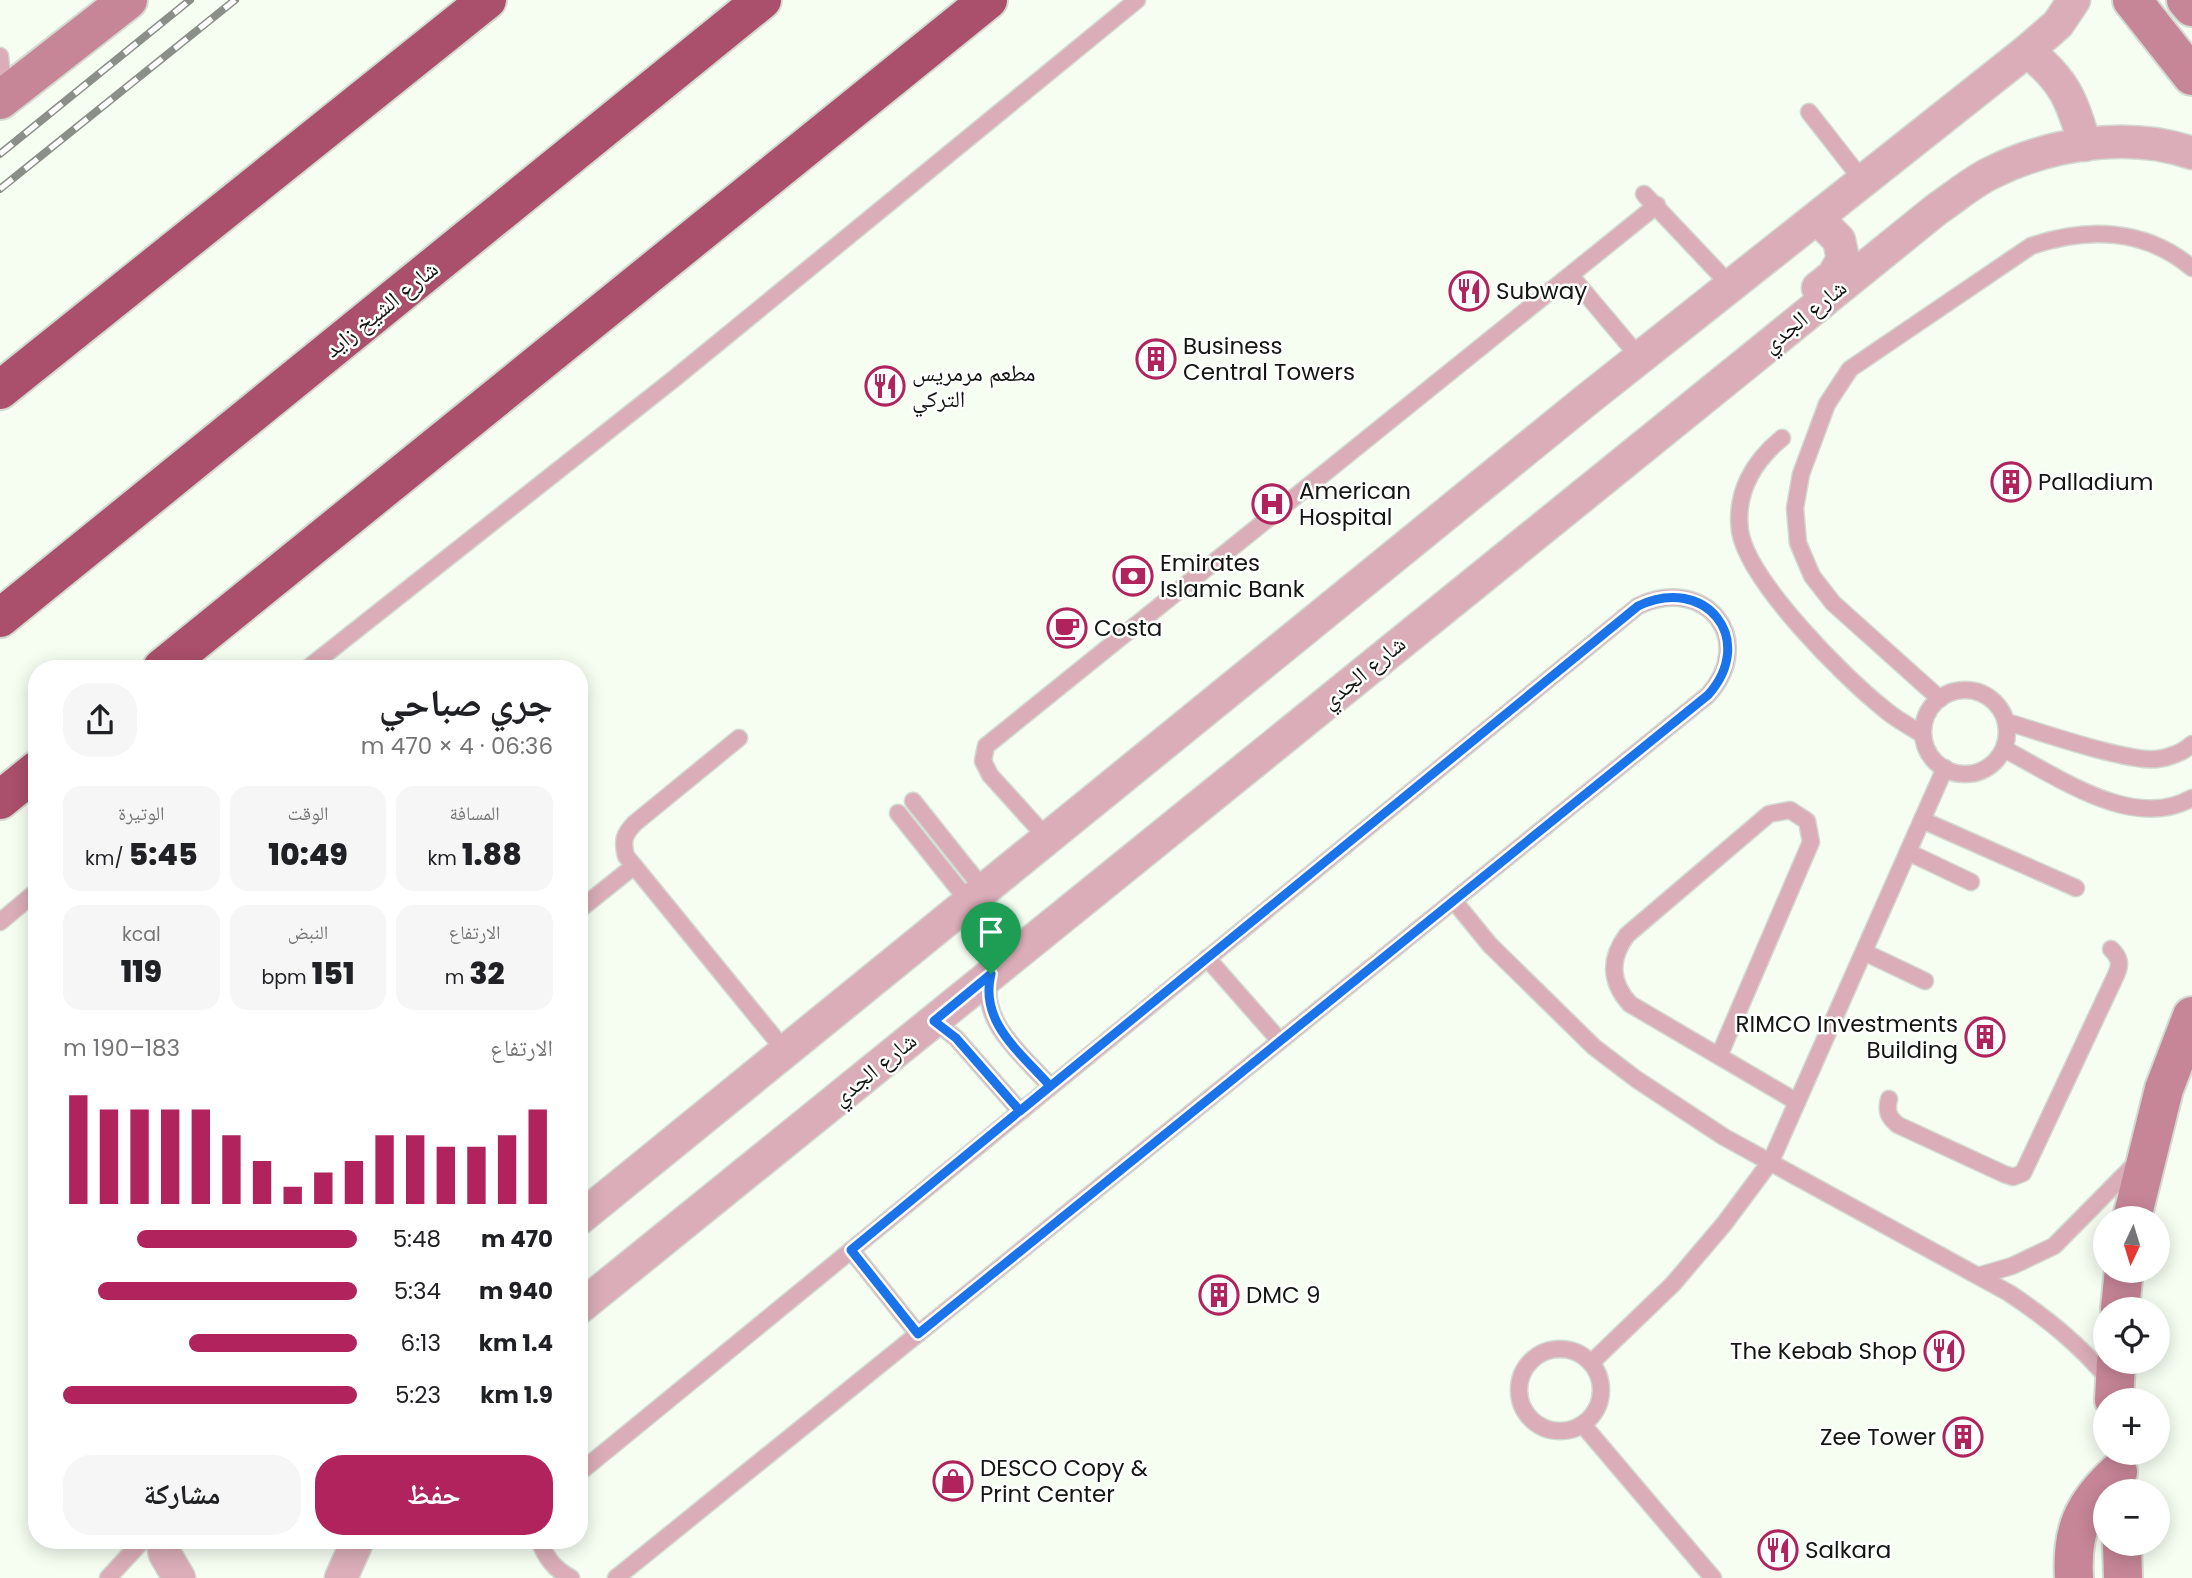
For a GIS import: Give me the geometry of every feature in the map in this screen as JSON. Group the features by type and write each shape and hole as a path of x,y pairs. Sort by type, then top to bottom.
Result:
{"highway":[{"path":"0,390 487,0"},
{"name":"شارع الشيخ زايد","path":"0,618 762,0"},
{"path":"172,660 988,0"},
{"path":"0,800 28,777"}],"main road":[{"path":"2,99 128,0"},
{"path":"2132,0 2192,76"},
{"path":"2186,0 2192,7"},
{"path":"2135,1206 2164,1089 2192,1016"},
{"path":"2074,1578 2073,1546 2081,1517 2096,1492 2118,1472"},
{"path":"2122,1556 2123,1578"}],"street":[{"path":"588,1212 1640,358 2027,51 2058,24 2074,0"},
{"path":"2027,51 2052,70 2071,99 2085,145"},
{"name":"شارع الجدي","path":"588,1301 1937,209 1991,173 2051,150 2115,142 2192,153"},
{"path":"1738,369 1740,357 1754,337 1840,269 1843,259 1839,240 1817,218"},
{"path":"164,1549 179,1578"},
{"path":"344,1577 355,1549"}],"lane":[{"path":"318,660 675,378 1138,0"},
{"path":"0,56 2,99"},
{"path":"1809,112 1863,181"},
{"path":"1648,191 1657,205 1731,286"},
{"path":"1047,838 990,775 983,761 986,746 1657,205"},
{"path":"1940,699 1833,603 1811,576 1798,543 1795,508 1801,474 1836,386 1866,356 2031,246 2061,235 2093,232 2125,235 2155,244 2192,268"},
{"path":"1571,276 1640,358"},
{"path":"1783,438 1765,453 1746,482 1740,516 1743,542 1773,591 1829,657 1886,711 1923,735"},
{"path":"588,1466 1638,606 1655,598 1675,595 1693,599 1710,610 1722,625 1728,643 1728,662 1721,681 1708,695 616,1578"},
{"path":"1971,690 1987,696 2000,707 2007,722 2004,750 1985,769 1958,773 1945,768 1930,754 1923,735 1930,708 1955,691 1971,690"},
{"path":"2007,722 2125,755 2156,760 2186,750 2192,744"},
{"path":"739,738 626,832 623,844 626,856 786,1052"},
{"path":"2004,750 2114,805 2154,810 2178,806 2192,798"},
{"path":"1592,1362 1673,1284 1724,1224 1771,1161 1945,768"},
{"path":"913,801 977,896"},
{"path":"1718,1056 1811,842 1807,821 1790,810 1769,814 1627,935 1618,947 1613,963 1614,978 1620,992 1630,1004 1718,1056 1797,1102"},
{"path":"898,813 977,896"},
{"path":"1922,820 2076,888"},
{"path":"1908,852 1971,882"},
{"path":"588,903 634,866"},
{"path":"0,922 28,899"},
{"path":"1454,901 1490,945 1594,1047 1680,1109 1981,1275 2048,1319 2115,1382"},
{"path":"1889,1099 1889,1118 1898,1125 2004,1174 2013,1177 2024,1173 2120,966 2118,956 2111,949"},
{"path":"1864,952 1925,981"},
{"path":"1208,958 1279,1041"},
{"path":"991,974 986,992 992,1016 1050,1086"},
{"path":"934,1021 956,1038 1020,1111"},
{"path":"1981,1275 2012,1266 2054,1246 2148,1150"},
{"path":"851,1250 918,1334"},
{"path":"1552,1349 1580,1353 1592,1362 1600,1381 1600,1403 1583,1425 1555,1431 1540,1426 1521,1405 1519,1383 1527,1364 1538,1354 1552,1349"},
{"path":"1583,1425 1713,1578"},
{"path":"108,1578 135,1549"},
{"path":"542,1549 546,1558 559,1572 571,1578"}],"railway":[{"path":"0,154 190,0"},
{"path":"0,189 235,0"}],"place":[{"name":"Subway","path":"1469,291"},
{"name":"Business Central Towers","path":"1156,359"},
{"name":"مطعم مرمريس التركي","path":"885,386"},
{"name":"Palladium","path":"2011,482"},
{"name":"American Hospital","path":"1272,504"},
{"name":"Emirates Islamic Bank","path":"1133,576"},
{"name":"Costa","path":"1067,628"},
{"name":"RIMCO Investments Building","path":"1985,1037"},
{"name":"DMC 9","path":"1219,1295"},
{"name":"The Kebab Shop","path":"1944,1351"},
{"name":"Zee Tower","path":"1963,1437"},
{"name":"DESCO Copy & Print Center","path":"953,1481"},
{"name":"Salkara","path":"1778,1550"}],"route":[{"path":"991,974 934,1021 956,1038 1020,1111 1638,606 1655,598 1675,595 1693,599 1710,610 1722,625 1728,643 1728,662 1721,681 1708,695 918,1334 851,1250 1020,1111 1050,1086 996,1023 989,1010 986,992 991,974"}]}
